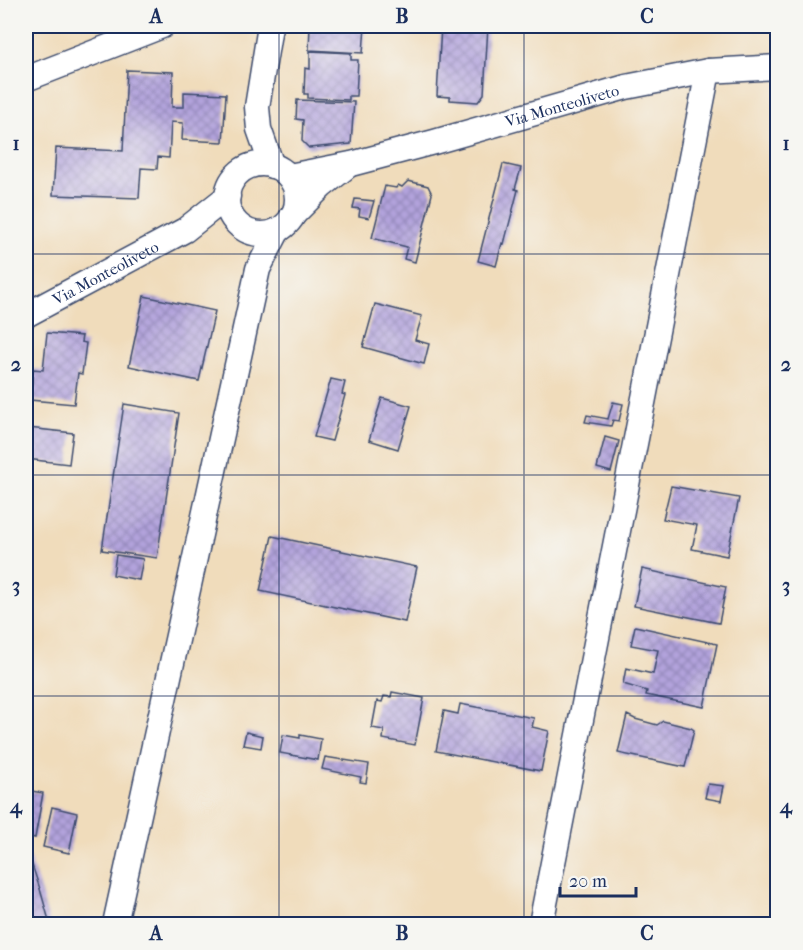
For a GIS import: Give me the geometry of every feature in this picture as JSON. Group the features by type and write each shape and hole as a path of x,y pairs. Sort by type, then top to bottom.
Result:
{"street":[{"path":"26,79 162,26"},
{"path":"248,167 259,129 257,107 270,26"},
{"name":"Via Monteoliveto","path":"280,171 351,164 626,87 708,71 777,67"},
{"path":"541,924 708,71"},
{"path":"115,924 258,269 297,199 295,187 280,171 259,129"},
{"path":"258,269 236,215 233,180 248,167 260,164 280,171"},
{"name":"Via Monteoliveto","path":"285,223 322,186 351,164"},
{"path":"236,215 258,234 285,223"},
{"name":"Via Monteoliveto","path":"26,315 185,230 236,215"}],"building":[{"path":"310,26 365,26 363,53 309,50"},
{"path":"441,26 488,26 484,94 478,102 450,100 450,97 437,96"},
{"path":"310,51 351,53 351,60 358,60 356,96 349,96 349,100 308,98 308,94 304,94 305,68 310,69"},
{"path":"127,70 173,72 172,107 184,107 184,92 226,94 223,142 182,140 183,123 171,122 169,158 158,157 157,169 141,168 139,198 53,195 56,148 123,151"},
{"path":"297,100 354,102 351,144 309,148 302,141 303,120 296,119"},
{"path":"503,164 521,168 515,189 518,190 496,266 478,261"},
{"path":"408,181 428,186 432,194 415,262 404,259 407,247 372,238 385,186 402,187"},
{"path":"355,199 374,201 369,218 359,216 360,209 353,208"},
{"path":"144,296 215,311 199,381 129,366"},
{"path":"375,304 422,316 415,340 429,344 424,364 363,347"},
{"path":"47,333 82,336 81,342 86,343 82,374 78,373 74,404 30,400 33,369 43,370"},
{"path":"331,379 345,382 342,394 345,395 332,441 314,437"},
{"path":"382,398 411,406 398,449 369,440"},
{"path":"613,402 623,404 619,421 613,420 611,426 585,422 587,415 608,419"},
{"path":"124,404 179,413 157,558 102,550"},
{"path":"28,428 73,433 69,464 26,459"},
{"path":"605,437 619,441 611,472 597,468"},
{"path":"671,486 739,498 727,556 692,549 697,525 663,519"},
{"path":"272,536 417,567 405,622 260,591"},
{"path":"116,555 143,559 139,580 113,575"},
{"path":"642,569 726,587 719,623 634,606"},
{"path":"635,626 717,644 704,707 646,695 647,691 623,684 626,668 653,674 658,650 631,645"},
{"path":"392,692 424,698 415,745 383,739 384,730 372,728 377,701 382,702 384,696 391,697"},
{"path":"460,704 534,718 532,727 549,731 541,771 436,751 444,711 458,714"},
{"path":"627,715 657,725 663,721 694,730 685,767 618,753"},
{"path":"246,732 263,736 261,748 243,745"},
{"path":"283,735 321,739 318,760 280,753"},
{"path":"325,757 369,764 366,783 360,782 361,777 322,769"},
{"path":"708,784 724,786 721,801 705,798"},
{"path":"26,790 43,793 35,838 26,836"},
{"path":"52,807 77,813 69,853 43,847"},
{"path":"26,847 40,889 50,924 26,924"}]}
